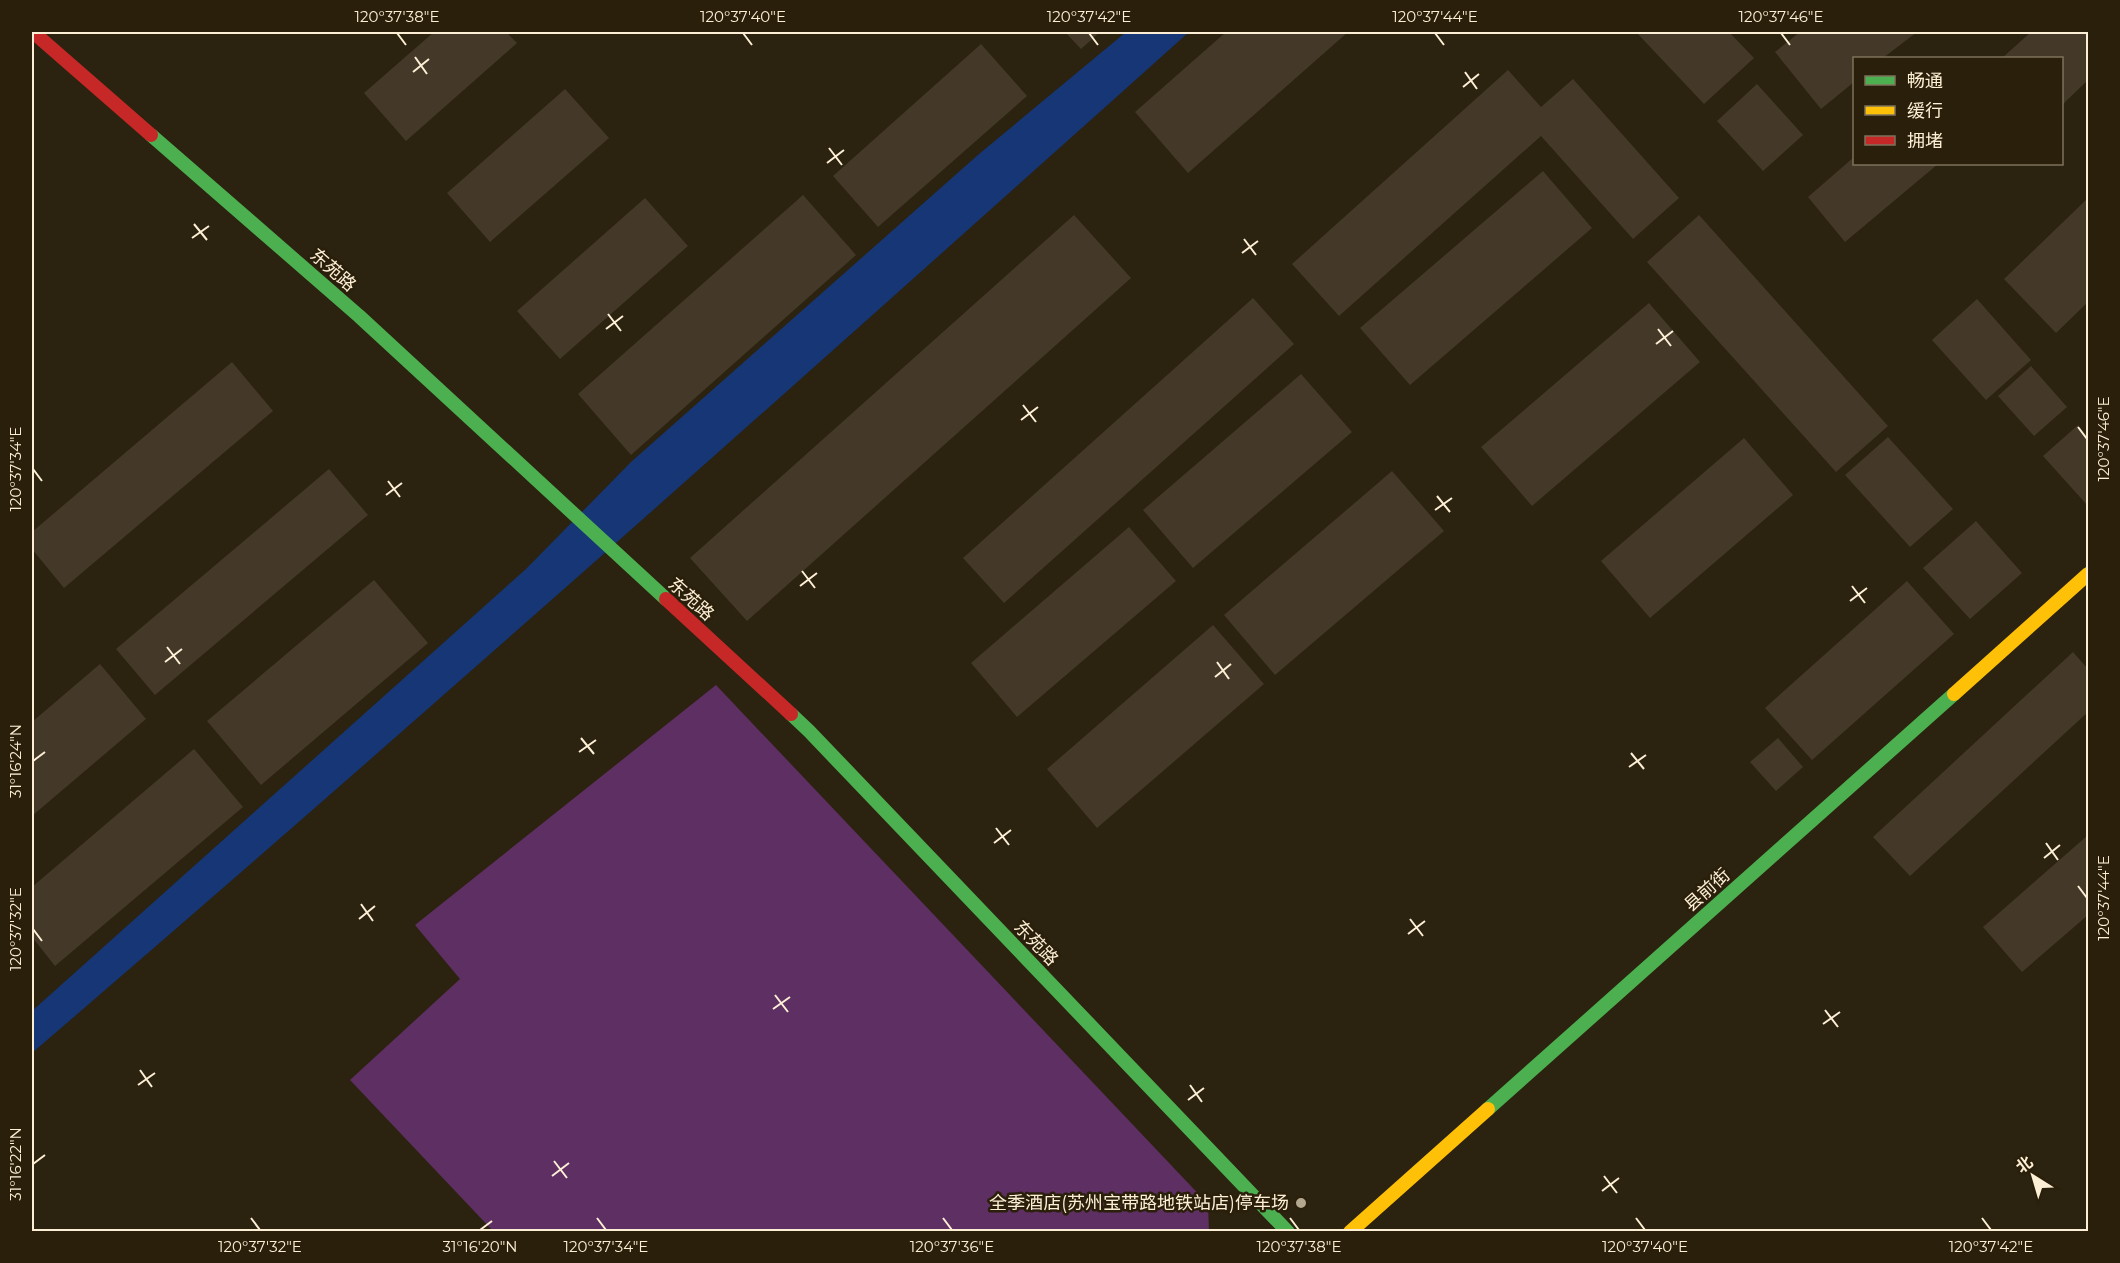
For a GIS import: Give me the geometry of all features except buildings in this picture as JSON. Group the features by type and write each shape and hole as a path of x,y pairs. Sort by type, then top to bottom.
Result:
{"street":[{"name":"东苑路","path":"33,32 50,41 359,316 809,731 1288,1232"},
{"path":"32,54 50,41"},
{"name":"县前街","path":"1350,1232 2088,574"}],"shaded area":[{"path":"716,685 1208,1204 1209,1231 493,1231 350,1080 460,979 415,925"}],"water":[{"path":"1126,32 1189,32 468,673 32,1053 32,1011 526,569 631,462 979,154"}],"traffic: fast":[{"path":"151,135 359,316 666,599"},
{"path":"1488,1109 1954,694"},
{"path":"791,714 1288,1232"}],"traffic: slow":[{"path":"1954,694 2088,574"},
{"path":"1350,1232 1488,1109"}],"traffic: jam":[{"path":"33,32 151,135"},
{"path":"666,599 791,714"}],"place":[{"name":"全季酒店(苏州宝带路地铁站店)停车场","path":"1301,1203"}]}
